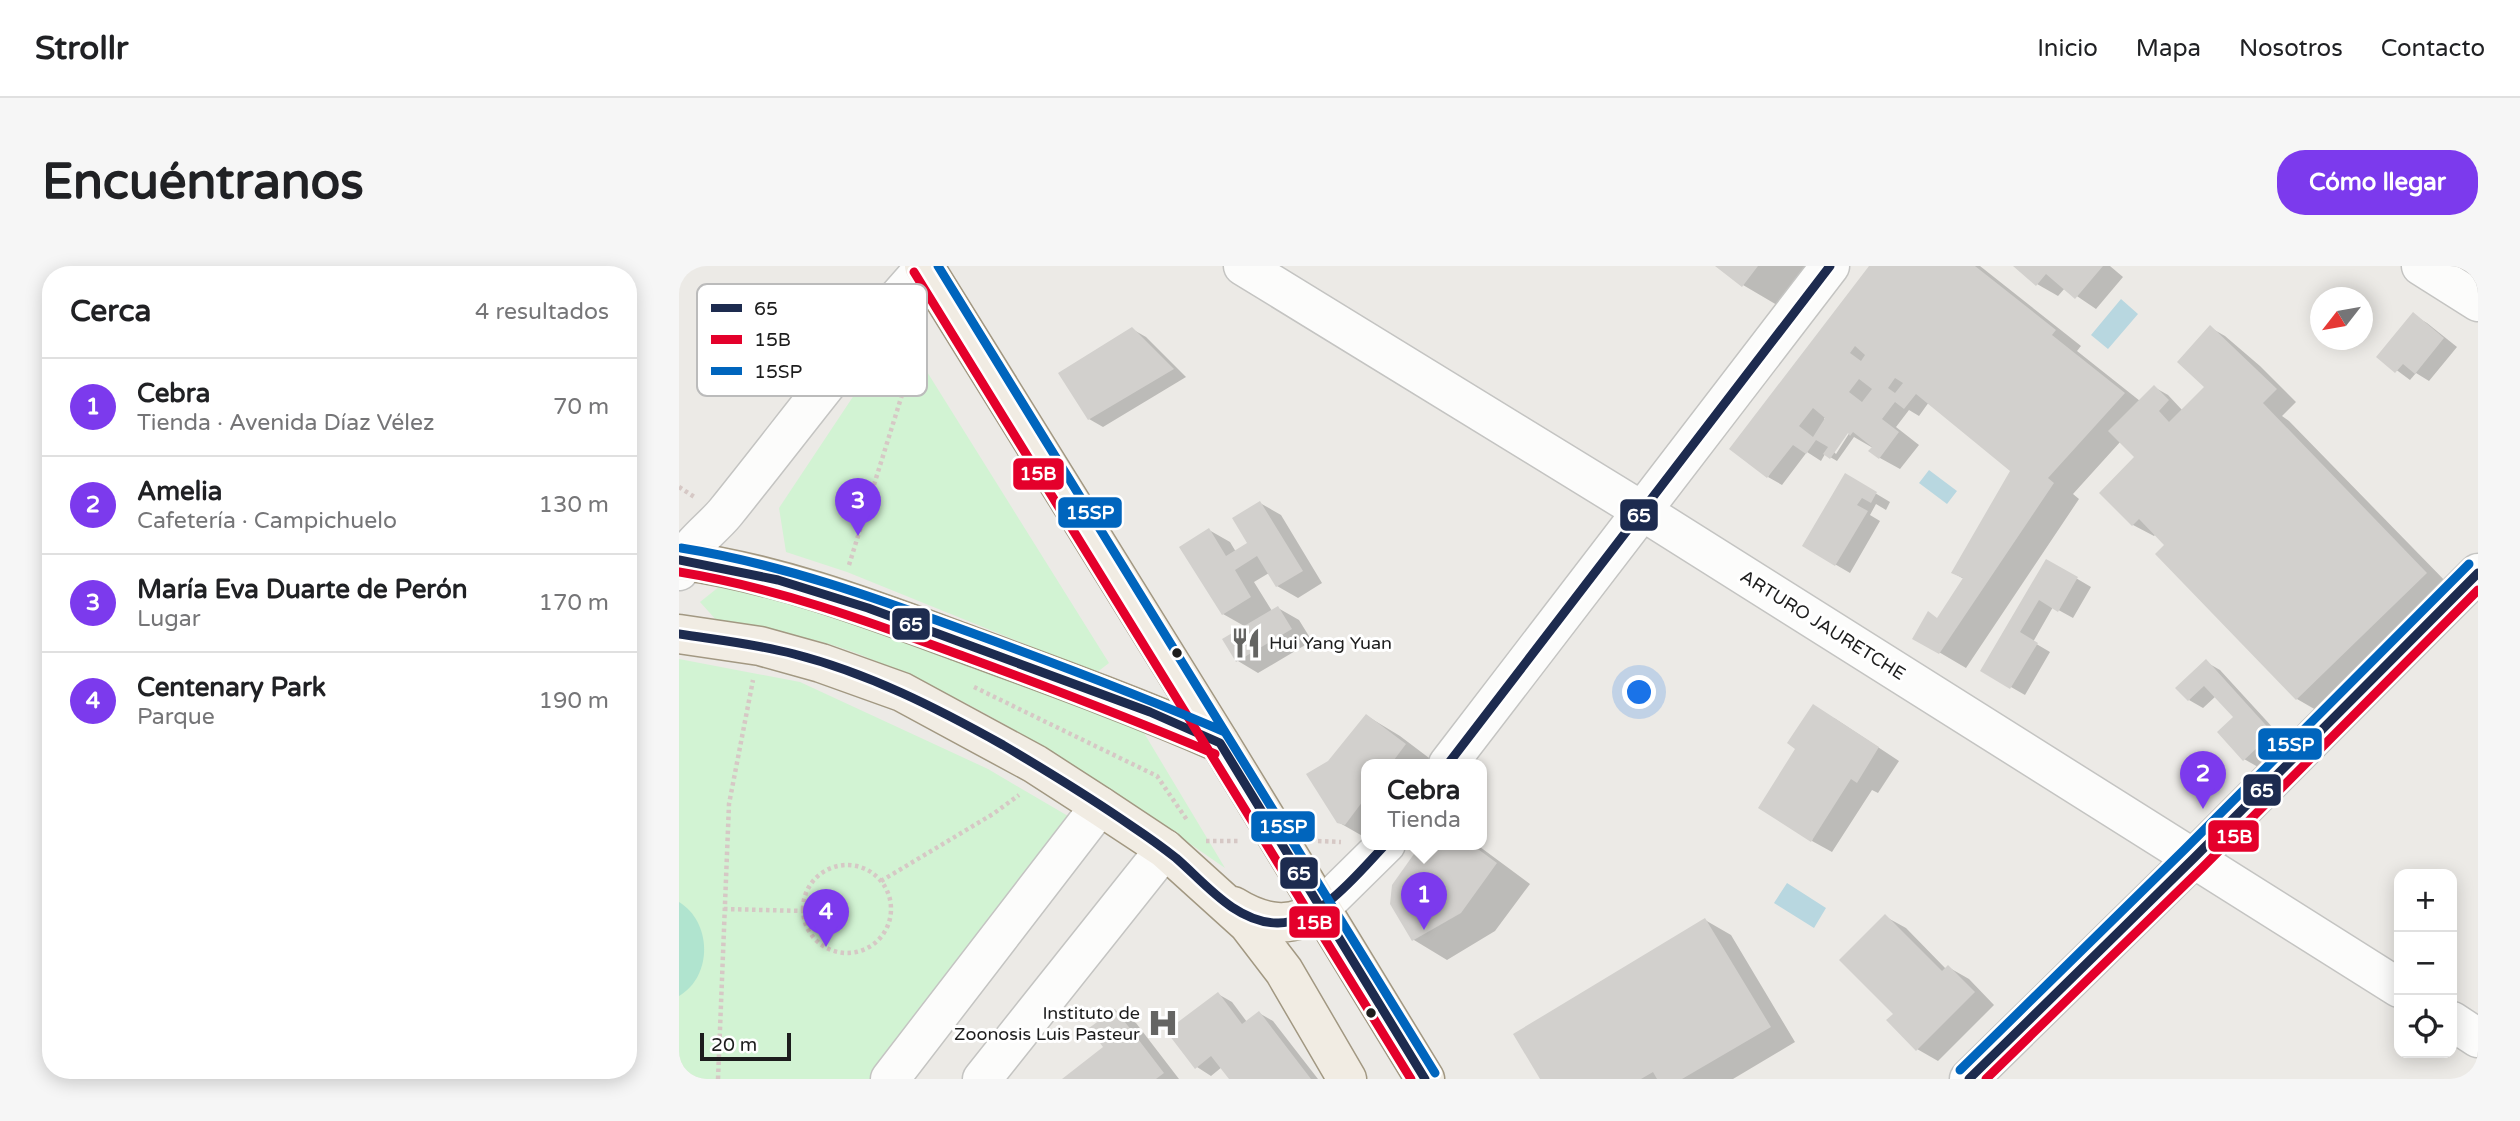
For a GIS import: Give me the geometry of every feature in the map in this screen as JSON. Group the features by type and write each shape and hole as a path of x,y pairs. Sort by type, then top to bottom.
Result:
{"main road":[{"path":"925,266 1425,1079"},
{"path":"680,562 778,580 839,598 1126,703 1220,743"},
{"path":"679,634 760,646 821,663 902,692 1035,764 1165,849 1248,925 1277,962 1347,1079"},
{"path":"1222,900 1253,918 1276,923 1299,921 1321,908"}],"street":[{"path":"909,284 925,266"},
{"name":"ARTURO JAURETCHE","path":"1243,266 1642,511 2394,985"},
{"path":"1452,759 1830,266"},
{"path":"2421,266 2478,302"},
{"path":"680,562 723,515 817,396"},
{"path":"1969,1079 2478,573"},
{"path":"890,1079 1100,806"},
{"path":"982,1079 1165,849"},
{"path":"1321,908 1380,850"},
{"path":"2457,1024 2478,1038"}],"path":[{"path":"839,598 902,396"},
{"path":"718,1079 729,804 760,646"},
{"path":"881,881 993,814 1025,790 1035,764"},
{"path":"845,864 859,866 871,872 881,881 890,900 890,920 884,933 875,943 863,950 849,953 823,945 813,936 803,911 810,884 832,867 845,864"},
{"path":"725,909 803,911"}],"green space":[{"path":"927,372 1109,663 1096,673 847,572 786,552 779,508 853,396 927,396"},
{"path":"720,586 849,617 1111,712 1144,733 1225,868 1071,764 949,695 867,657 836,646 718,622 700,602"},
{"path":"679,659 800,682 988,769 1068,816 877,1079 679,1079"},
{"path":"679,902 698,922 704,949 698,976 679,996"}],"water":[{"path":"2121,299 2138,314 2108,349 2091,335"},
{"path":"1929,470 1957,491 1947,504 1919,483"},
{"path":"1787,883 1826,908 1814,928 1774,903"}],"building":[{"path":"1715,266 1758,266 1742,287"},
{"path":"1869,266 1975,266 2056,330 2052,335 2125,393 2048,478 2054,483 1939,654 1912,639 1928,611 1937,618 1963,578 1951,573 2010,471 1916,394 1904,409 1895,402 1882,419 1899,432 1879,459 1868,451 1872,447 1853,432 1850,436 1848,433 1830,459 1823,454 1828,447 1816,440 1806,454 1793,445 1767,478 1729,449","holes":["1855,346 1865,355 1861,361 1850,353","1895,378 1903,383 1895,393 1888,388","1859,379 1872,389 1862,402 1849,392","1813,408 1825,418 1813,437 1799,426"]},
{"path":"2013,266 2103,266 2075,299 2046,274 2036,286"},
{"path":"2413,312 2444,338 2415,374 2403,364 2395,373 2376,357"},
{"path":"2210,325 2277,389 2263,403 2427,573 2296,700 2155,554 2164,545 2139,519 2132,526 2099,493 2134,457 2108,431 2154,385 2169,400 2159,411 2169,422 2204,387 2177,362"},
{"path":"1132,327 1174,369 1088,420 1058,373"},
{"path":"1845,473 1877,492 1871,503 1862,498 1857,505 1868,511 1835,566 1802,546"},
{"path":"1260,501 1303,571 1276,587 1257,556 1235,570 1251,597 1222,615 1179,547 1209,528 1226,556 1247,543 1232,518"},
{"path":"2046,559 2078,577 2058,612 2039,600 2020,632 2038,643 2010,689 1980,671"},
{"path":"1278,606 1292,629 1236,662 1222,639"},
{"path":"2206,659 2273,733 2243,761 2217,732 2233,717 2204,686 2188,701 2175,688"},
{"path":"1813,704 1879,747 1857,783 1851,779 1811,842 1758,808 1795,749 1787,743"},
{"path":"1366,714 1406,744 1395,759 1361,759 1361,804 1345,825 1337,823 1306,774 1328,761"},
{"path":"1417,850 1479,850 1497,863 1461,913 1412,941 1390,904 1392,885"},
{"path":"1885,914 1942,971 1948,965 1975,992 1916,1051 1886,1020 1893,1014 1839,960"},
{"path":"1705,918 1771,1027 1682,1079 1657,1079 1653,1072 1641,1079 1540,1079 1513,1034"},
{"path":"1218,992 1242,1024 1259,1011 1311,1079 1229,1079 1211,1056 1195,1069 1166,1031"},
{"path":"1115,1009 1164,1073 1156,1079 1062,1079 1103,1047 1089,1028"}],"transit line":[{"name":"15SP","path":"938,266 1435,1073"},
{"name":"65","path":"1452,759 1830,266"},
{"name":"15B","path":"914,272 921,284"},
{"name":"15B","path":"927,293 1411,1079"},
{"name":"15SP","path":"681,548 756,563 864,595 1068,668 1225,732"},
{"name":"65","path":"679,560 778,580 868,608 1150,712 1220,743 1425,1079"},
{"name":"15SP","path":"1960,1070 2469,564"},
{"name":"15B","path":"679,572 752,587 858,619 1058,691 1215,754"},
{"name":"65","path":"1969,1079 2478,573"},
{"name":"15B","path":"1986,1079 2203,867 2478,590"},
{"name":"65","path":"679,634 737,642 822,662 875,681 927,705 1003,745 1085,795 1171,854 1234,909 1262,921 1293,921 1308,915 1351,882 1380,850"}],"place":[{"name":"María Eva Duarte de Perón","path":"858,536"},
{"name":"Hui Yang Yuan","path":"1246,643"},
{"name":"Amelia","path":"2203,809"},
{"name":"Cebra","path":"1424,930"},
{"name":"Centenary Park","path":"826,947"},
{"name":"Instituto de Zoonosis Luis Pasteur","path":"1163,1023"}]}
